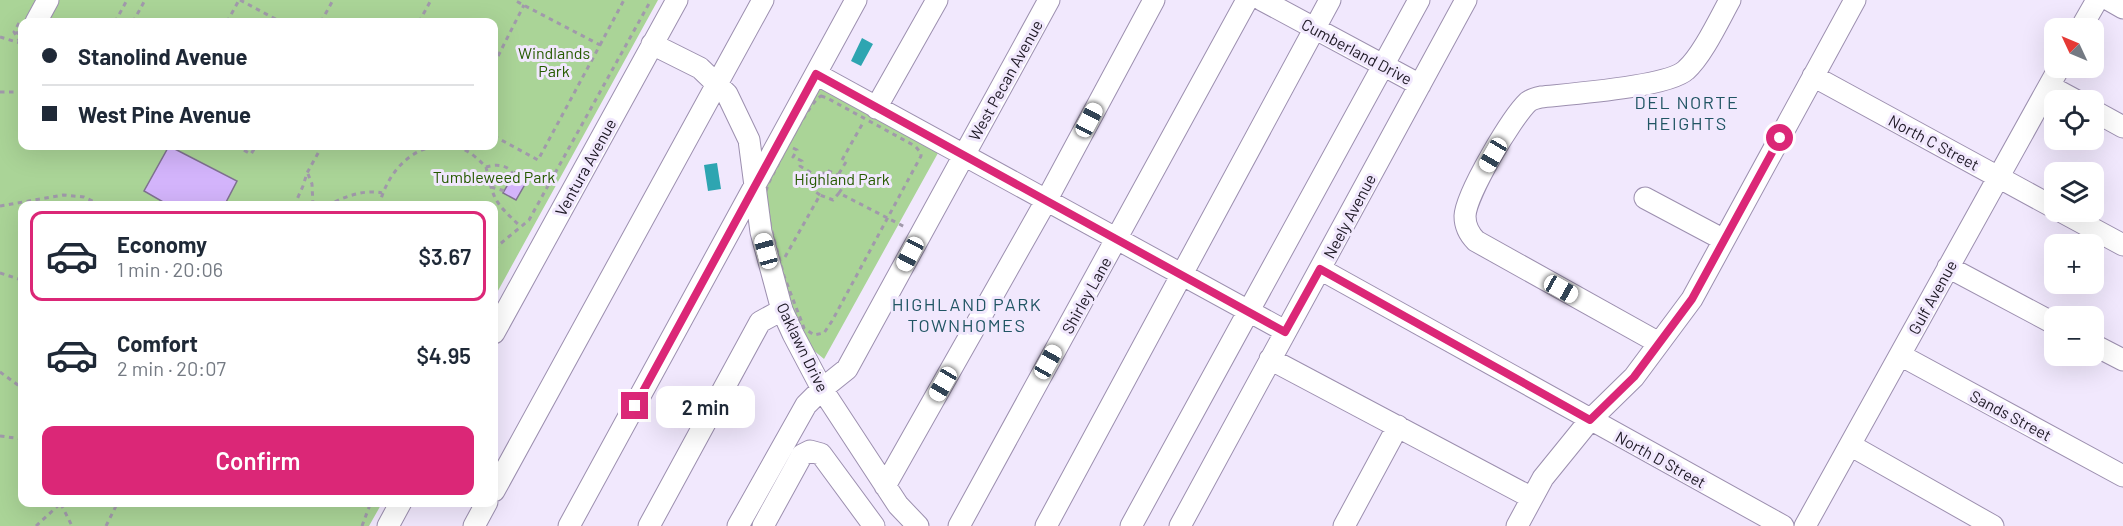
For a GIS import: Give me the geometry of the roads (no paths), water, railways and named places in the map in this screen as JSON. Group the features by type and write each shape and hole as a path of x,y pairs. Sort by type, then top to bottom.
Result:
{"street":[{"path":"38,18 48,0"},
{"name":"Ventura Avenue","path":"498,326 677,0"},
{"path":"498,484 763,0"},
{"path":"569,526 756,185 784,144 816,74 856,0"},
{"path":"871,110 937,0"},
{"name":"West Pecan Avenue","path":"738,526 806,405 847,369 1049,0"},
{"path":"885,486 1046,201 1154,0"},
{"name":"Shirley Lane","path":"959,526 1247,0"},
{"name":"Cumberland Drive","path":"1262,0 1420,85"},
{"path":"1046,526 1330,0"},
{"path":"1131,526 1419,0"},
{"name":"Neely Avenue","path":"1180,526 1466,0"},
{"path":"1659,343 1476,241 1467,228 1466,210 1468,201 1487,165 1516,116 1533,99 1600,91 1682,74 1694,61 1730,0"},
{"path":"1517,526 1543,478 1590,420 1634,377 1692,299 1855,0"},
{"path":"2087,18 2097,0"},
{"path":"2109,0 2123,8"},
{"name":"Oaklawn Drive","path":"652,44 700,68 727,94 749,140 761,232 776,267 782,310 822,389 898,505 918,526"},
{"path":"816,74 871,110 964,155 1285,332"},
{"name":"North C Street","path":"1813,76 2044,202"},
{"name":"Gulf Avenue","path":"1805,526 2053,78"},
{"path":"2049,86 2056,90"},
{"path":"2104,117 2123,128"},
{"path":"1645,198 1724,240"},
{"path":"2081,222 2123,244"},
{"path":"1948,267 2044,318"},
{"name":"North D Street","path":"1320,269 1783,526"},
{"path":"649,526 760,322 782,310"},
{"path":"2104,350 2123,360"},
{"name":"Sands Street","path":"1900,355 2123,476"},
{"path":"1270,359 1532,498"},
{"path":"1344,526 1398,426"},
{"path":"1850,444 1993,526"},
{"path":"764,526 802,454 810,451 821,454 874,526"},
{"path":"388,526 398,507"},
{"path":"474,526 484,507"}],"water":[{"path":"862,38 873,44 861,66 851,61"},
{"path":"717,163 721,189 708,191 704,165"}],"district":[{"name":"DEL NORTE HEIGHTS","path":"1687,112"},
{"name":"HIGHLAND PARK TOWNHOMES","path":"967,314"}],"park label":[{"name":"Windlands Park","path":"554,61"},
{"name":"Tumbleweed Park","path":"494,176"},
{"name":"Highland Park","path":"842,178"}]}
